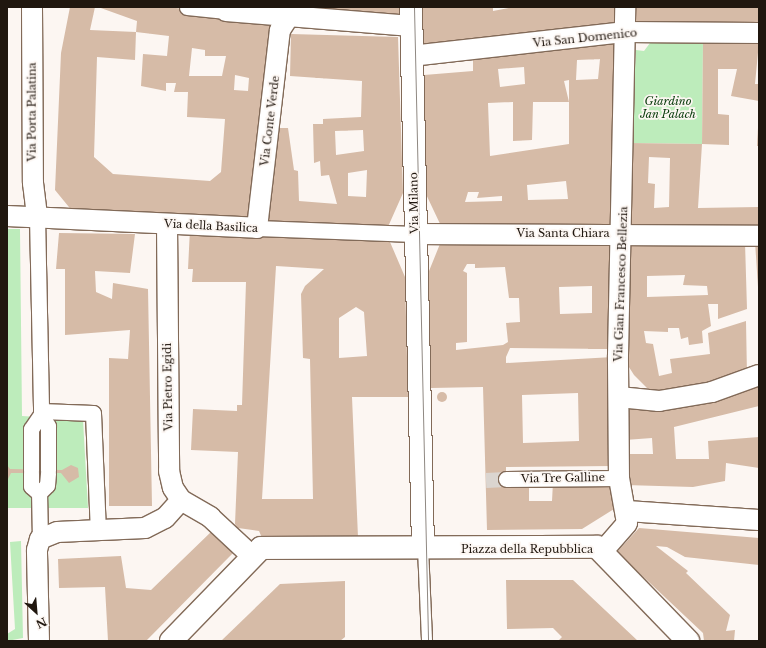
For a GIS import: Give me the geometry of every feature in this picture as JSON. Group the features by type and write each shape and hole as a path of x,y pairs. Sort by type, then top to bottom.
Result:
{"street":[{"name":"Via Porta Palatina","path":"32,7 33,183 37,216"},
{"path":"187,7 226,12 276,12 411,17"},
{"name":"Via Gian Francesco Bellezia","path":"602,552 627,523 627,511 619,478 626,32 625,7"},
{"name":"Via Conte Verde","path":"256,228 280,30 276,12"},
{"name":"Via Milano","path":"411,17 414,234 420,398 423,548"},
{"name":"Via San Domenico","path":"411,56 626,32 759,33"},
{"name":"Via della Basilica","path":"7,216 37,216 166,224 414,234"},
{"path":"37,216 41,412 48,426 47,485 39,493 40,539 37,550 39,641"},
{"name":"Via Pietro Egidi","path":"166,224 169,472 181,500"},
{"name":"Via Santa Chiara","path":"414,234 622,232 759,236"},
{"path":"620,398 659,401 712,392 759,374"},
{"path":"39,493 31,486 32,429 41,412"},
{"path":"41,412 93,413 98,530"},
{"name":"Via Tre Galline","path":"506,479 619,478"},
{"path":"40,539 57,532 145,528 166,518 181,500 210,517 252,556"},
{"path":"627,511 759,520"},
{"name":"Piazza della Repubblica","path":"171,641 261,548 597,547 688,641"}],"lane":[{"path":"423,548 427,641"}],"green space":[{"name":"Giardino Jan Palach","path":"703,42 702,144 631,143 636,50 644,51 650,43"},
{"path":"7,229 20,229 22,416 83,420 88,508 7,508"},
{"path":"21,541 23,638 7,641 7,634 15,629 10,542"}],"building":[{"path":"70,7 95,7 90,30 136,32 137,21 98,7 168,7 272,20 250,220 73,212 55,190 61,53","holes":["136,32 169,36 167,56 143,54 141,86 166,91 166,83 176,83 174,92 188,92 187,117 225,119 221,172 210,181 113,174 94,157 97,57 135,60","192,48 205,50 205,56 226,56 222,76 189,76","235,75 249,78 248,91 234,90"]},
{"path":"333,7 399,7 399,15 332,13"},
{"path":"421,7 493,7 493,11 514,7 620,7 621,24 423,45"},
{"path":"630,7 759,7 759,26 630,24"},
{"path":"291,34 398,37 403,193 387,229 266,224 275,128 288,128 294,170 298,171 299,201 337,204 329,175 321,176 320,161 314,163 313,124 323,124 323,119 361,117 362,81 290,76","holes":["363,130 364,151 336,155 335,131","367,170 366,197 348,196 348,173"]},
{"path":"620,38 615,227 442,228 424,190 424,75 473,71 473,56","holes":["600,59 598,79 576,80 577,60","524,67 525,84 500,87 498,69","569,80 569,102 564,81","513,102 513,141 532,140 533,102 569,102 569,144 490,156 488,103","566,181 568,199 528,200 527,185","468,192 479,192 477,198 502,196 502,201 465,202"]},
{"path":"703,42 759,42 755,84 759,84 759,101 731,96 737,69 718,69 718,114 729,115 729,145 702,144"},
{"path":"758,128 759,146 757,146"},
{"path":"631,143 702,144 698,208 759,207 759,227 627,229","holes":["649,157 670,158 669,207 654,208 655,184 648,183"]},
{"path":"190,229 390,242 405,277 408,397 352,397 358,537 263,540 259,531 238,528 235,524 238,452 191,450 193,409 237,411 237,405 242,405 246,282 192,282 193,269 188,269","holes":["276,266 324,269 305,286 301,294 303,358 310,359 313,499 262,499","356,307 364,312 367,356 339,358 339,318"]},
{"path":"59,233 135,234 130,273 95,271 96,292 112,299 113,283 148,289 152,506 109,506 109,358 128,359 130,330 65,335 65,269 56,269"},
{"path":"615,238 613,349 510,348 506,357 506,363 613,357 613,466 506,467 506,486 529,486 529,501 552,501 553,482 614,482 614,509 582,529 487,530 483,387 431,388 427,276 442,239","holes":["467,264 475,264 475,268 505,267 509,298 519,298 520,322 506,323 508,342 503,345 456,350 456,343 467,342 467,273 463,271","592,286 592,313 560,314 559,287","578,393 579,441 523,443 522,395"]},
{"path":"627,240 745,242 747,309 718,319 718,304 708,304 711,326 702,331 703,343 689,345 688,337 681,339 679,328 668,328 668,332 644,331 646,343 653,344 659,376 672,373 670,359 710,354 708,333 746,321 747,376 657,398 634,375 622,356","holes":["685,275 683,285 707,286 708,295 647,297 647,276"]},
{"path":"755,241 759,241 759,287 758,287"},
{"path":"759,381 759,406 674,427 676,459 709,459 708,441 759,437 759,468 726,463 725,481 693,487 625,485 625,454 653,454 652,438 625,440 624,405"},
{"path":"440,392 444,392 446,393 446,401 440,402 437,399 437,395"},
{"path":"7,465 10,469 62,470 71,465 78,468 79,477 69,483 61,473 11,473 7,481"},
{"path":"639,528 759,538 759,565 685,557 667,547 656,546 688,571 686,573 730,615 726,631 735,630 734,641 704,641 703,633 617,552"},
{"path":"212,531 233,553 146,641 108,641 105,587 59,588 58,559 121,556 126,588 151,590"},
{"path":"506,580 573,580 638,641 558,641 562,637 553,628 507,629"},
{"path":"345,581 345,637 340,641 221,641 280,584"}],"tunnel":[{"path":"486,480 506,479"}],"tram line":[{"path":"414,7 428,641"}]}
